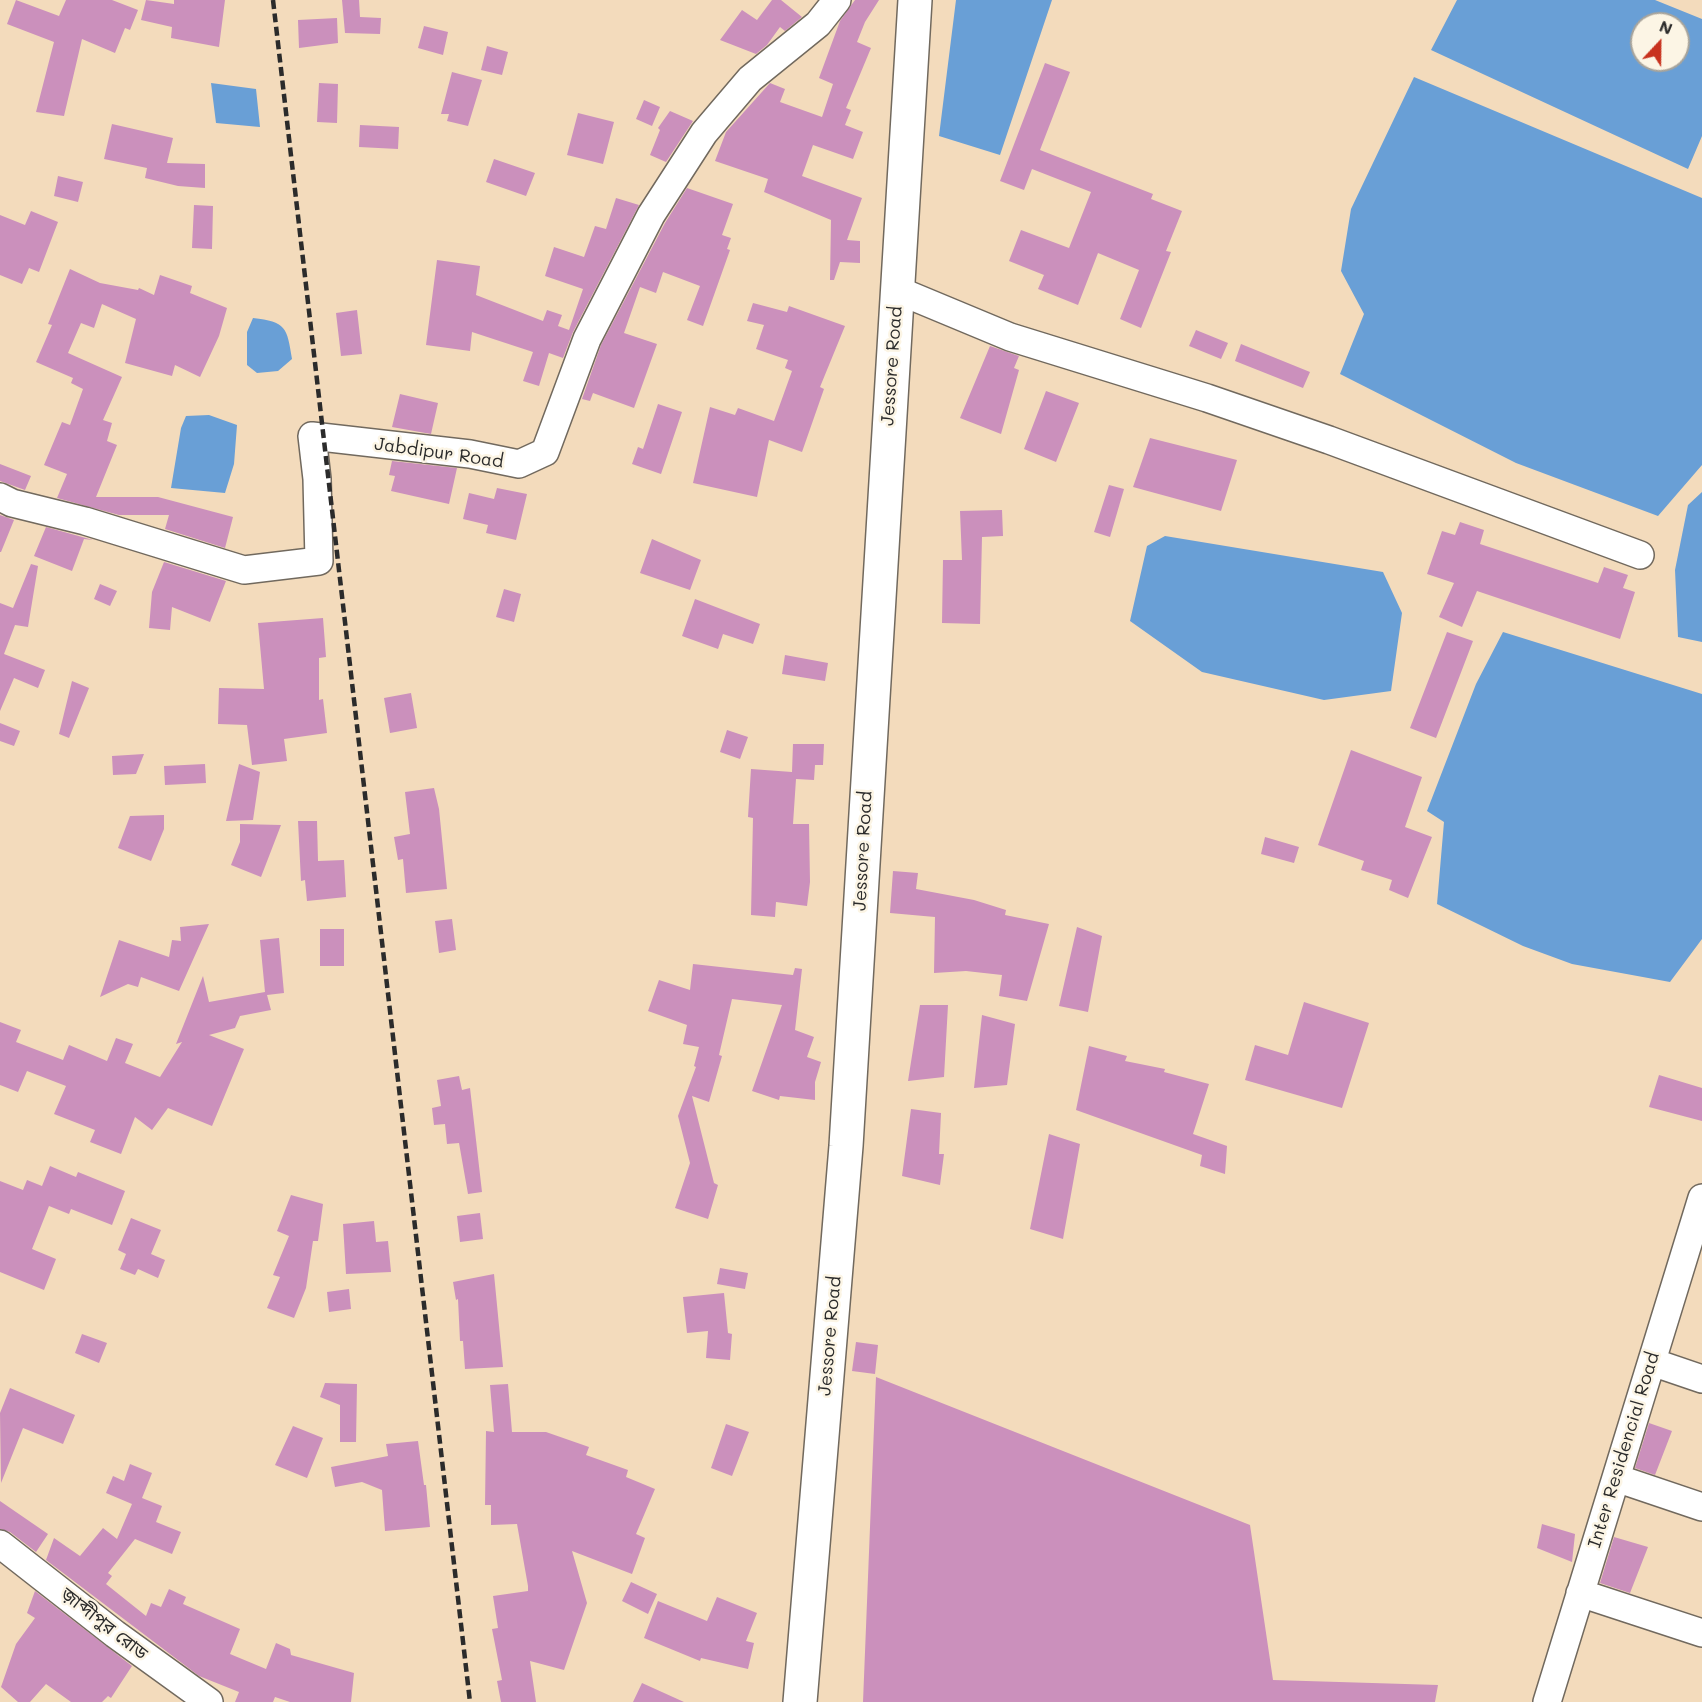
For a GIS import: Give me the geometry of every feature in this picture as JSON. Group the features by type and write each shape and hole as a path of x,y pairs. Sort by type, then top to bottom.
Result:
{"highway":[{"name":"Jessore Road","path":"800,1702 846,1146 915,0"}],"street":[{"name":"Jabdipur Road","path":"0,497 12,503 85,521 244,570 319,561 317,479 312,436 470,454 519,464 545,452 587,339 651,215 704,133 750,79 818,24 837,0"},
{"path":"897,290 1010,337 1207,398 1329,440 1640,555"},
{"name":"Inter Residencial Road","path":"1547,1702 1652,1362 1695,1243 1702,1198"},
{"path":"1652,1362 1702,1379"},
{"path":"1616,1478 1702,1507"},
{"name":"জ়াব্দীপুর রোড","path":"0,1544 124,1641 209,1702"},
{"path":"1580,1593 1702,1633"}],"water":[{"path":"956,0 1052,0 1000,155 939,136"},
{"path":"1457,0 1655,0 1685,12 1630,12 1630,72 1690,72 1690,14 1702,19 1702,136 1688,169 1431,50"},
{"path":"1414,77 1702,198 1702,465 1658,516 1516,463 1340,374 1364,314 1341,271 1351,209"},
{"path":"211,83 256,89 260,127 216,123"},
{"path":"253,318 279,324 286,333 292,359 278,371 257,373 247,365 247,332"},
{"path":"209,415 237,425 234,464 225,493 171,488 181,428 186,416"},
{"path":"1702,492 1702,642 1678,637 1675,570 1688,505"},
{"path":"1165,536 1383,572 1402,613 1391,691 1324,700 1202,672 1130,621 1147,546"},
{"path":"1503,632 1702,694 1702,939 1670,982 1572,964 1523,946 1437,904 1444,822 1427,811 1476,684"}],"building":[{"path":"16,0 59,16 66,0 112,0 138,10 130,30 125,28 115,53 82,39 64,116 36,112 54,42 7,24"},
{"path":"146,0 174,4 174,0 225,0 219,47 171,38 172,27 141,20"},
{"path":"342,0 359,0 360,17 381,18 380,34 345,33"},
{"path":"772,0 781,0 802,17 785,31 780,27 767,45 756,54 720,40 742,10 757,20"},
{"path":"855,0 879,0 865,22 857,42 871,48 846,108 851,110 845,125 863,132 853,159 813,145 802,176 862,198 847,240 860,241 860,263 840,262 834,280 830,280 831,220 764,192 768,179 715,161 726,132 770,83 785,89 780,102 822,117 833,84 819,78 840,21"},
{"path":"337,18 338,43 299,48 298,20"},
{"path":"424,26 448,32 443,55 418,48"},
{"path":"487,46 508,52 502,75 481,70"},
{"path":"1045,63 1070,72 1040,150 1153,194 1151,199 1182,211 1166,251 1171,252 1141,328 1120,319 1139,270 1098,253 1078,305 1038,289 1044,275 1009,261 1021,230 1069,248 1091,192 1032,169 1024,190 1000,181"},
{"path":"452,72 482,80 468,126 447,121 449,114 441,114"},
{"path":"319,83 338,84 337,123 317,122"},
{"path":"644,100 660,107 652,126 636,119"},
{"path":"670,111 693,121 666,162 650,155 660,130 658,128"},
{"path":"578,113 614,122 603,164 567,155"},
{"path":"112,124 173,138 167,163 205,164 205,188 178,186 145,178 147,168 104,159"},
{"path":"360,125 399,127 398,149 359,147"},
{"path":"494,159 535,173 526,196 486,182"},
{"path":"58,176 83,182 78,202 54,196"},
{"path":"687,188 733,204 722,235 731,238 727,249 730,250 703,326 687,320 700,286 663,272 656,293 640,287 624,333 657,344 634,408 593,393 590,401 582,399 601,345 665,223"},
{"path":"616,198 639,205 573,332 563,358 549,353 539,386 523,381 533,352 472,332 470,351 426,345 437,260 480,266 476,295 543,321 547,310 562,315 558,326 569,330 583,289 545,276 554,247 584,257 595,226 606,229"},
{"path":"194,205 213,206 212,249 192,248"},
{"path":"31,211 58,222 39,272 29,268 22,284 0,275 0,215 25,225"},
{"path":"70,269 100,283 138,290 139,288 154,295 160,275 192,286 190,293 227,308 219,336 200,377 175,365 172,376 125,363 136,319 102,304 94,328 81,323 68,353 122,377 103,420 112,423 107,441 117,445 96,497 158,497 233,517 225,548 165,529 169,515 119,515 57,498 67,474 44,465 62,422 70,425 83,389 71,383 73,378 36,362 52,325 48,324"},
{"path":"753,303 787,312 789,306 845,326 820,387 824,389 802,452 769,440 757,497 693,483 710,407 735,415 738,408 774,421 792,371 785,368 788,360 756,349 764,325 747,321"},
{"path":"357,310 362,354 341,356 336,313"},
{"path":"1196,330 1228,343 1221,359 1189,346"},
{"path":"1241,344 1310,372 1303,388 1235,361"},
{"path":"990,346 1019,356 1014,368 1019,370 1001,434 960,418"},
{"path":"1046,391 1079,403 1056,462 1024,449"},
{"path":"400,394 438,403 431,434 392,427"},
{"path":"658,404 682,412 661,474 632,464 638,447 643,449"},
{"path":"1150,438 1237,460 1221,511 1133,487"},
{"path":"392,461 457,468 449,504 391,491 395,476 389,475"},
{"path":"0,464 31,476 25,490 0,481"},
{"path":"1109,485 1124,489 1110,537 1094,532"},
{"path":"497,488 527,494 516,540 486,533 488,525 463,519 469,493 494,499"},
{"path":"1002,510 1003,536 982,537 980,624 942,623 943,560 962,560 960,511"},
{"path":"0,515 14,520 1,552 0,552"},
{"path":"1460,522 1484,530 1480,544 1598,583 1604,567 1628,575 1623,588 1635,592 1620,639 1477,591 1462,627 1439,617 1454,583 1427,574 1442,531 1455,535"},
{"path":"46,527 93,540 84,539 72,571 34,556"},
{"path":"652,539 701,560 690,590 640,573"},
{"path":"164,562 226,581 210,622 172,607 170,630 149,628 152,592"},
{"path":"31,564 38,566 28,627 15,625 4,654 45,670 38,688 14,678 0,711 0,603 13,608"},
{"path":"100,584 117,591 110,606 94,599"},
{"path":"504,589 521,594 514,622 496,617"},
{"path":"695,599 760,624 753,644 723,634 718,649 682,636"},
{"path":"323,618 326,657 319,658 319,700 323,699 327,733 284,739 287,761 252,765 247,725 218,724 219,688 264,689 258,623"},
{"path":"1447,632 1473,641 1436,738 1410,728"},
{"path":"785,655 828,663 825,681 782,674"},
{"path":"72,681 89,688 69,738 59,734"},
{"path":"411,693 417,728 390,733 384,698"},
{"path":"0,723 20,731 14,746 0,741"},
{"path":"727,730 748,737 740,759 720,752"},
{"path":"793,744 824,744 823,765 815,765 814,780 796,779 793,824 809,824 810,882 807,906 776,902 775,917 751,915 753,818 748,817 751,769 792,772"},
{"path":"1351,750 1422,777 1405,827 1432,837 1408,898 1389,890 1392,880 1361,870 1364,861 1318,845"},
{"path":"144,754 136,774 113,775 112,756"},
{"path":"205,764 206,783 165,785 164,766"},
{"path":"239,764 260,772 253,820 226,821"},
{"path":"434,788 439,809 447,889 406,893 403,859 398,860 394,837 410,834 405,792"},
{"path":"164,815 164,829 151,861 118,848 130,816"},
{"path":"298,821 317,821 318,861 344,860 346,897 307,901 305,880 301,881"},
{"path":"240,824 281,825 261,877 231,865 240,842"},
{"path":"1265,837 1299,847 1294,863 1261,854"},
{"path":"893,871 918,873 916,889 974,900 1006,910 1005,915 1049,924 1027,1001 999,996 1002,975 966,971 934,973 935,917 890,913"},
{"path":"452,919 456,950 439,953 435,921"},
{"path":"209,924 179,991 141,977 138,987 128,984 100,997 119,940 169,957 172,940 181,941 180,927"},
{"path":"1077,927 1102,936 1088,1012 1059,1006"},
{"path":"320,929 344,929 344,966 320,966"},
{"path":"279,938 284,993 267,995 271,1010 240,1016 235,1028 209,1035 244,1049 212,1126 168,1108 152,1130 135,1117 121,1154 90,1142 95,1130 54,1114 66,1086 27,1071 18,1092 0,1085 0,1022 21,1030 16,1042 63,1060 69,1045 107,1061 116,1038 133,1044 125,1063 160,1077 182,1042 176,1044 203,976 209,1002 265,992 260,940"},
{"path":"693,964 793,975 795,968 802,969 795,1030 814,1037 807,1057 821,1062 815,1082 815,1100 780,1096 779,1100 752,1091 782,1005 732,999 719,1055 722,1056 709,1102 692,1096 714,1183 718,1185 708,1219 675,1208 690,1163 678,1116 696,1067 694,1066 699,1047 683,1044 687,1025 648,1011 659,980 690,990"},
{"path":"1304,1002 1369,1023 1342,1108 1245,1080 1255,1045 1288,1055"},
{"path":"920,1005 948,1005 944,1077 908,1081"},
{"path":"982,1015 1015,1024 1007,1085 974,1088"},
{"path":"1089,1046 1127,1056 1125,1061 1165,1069 1164,1072 1209,1084 1193,1134 1227,1146 1225,1174 1200,1166 1202,1155 1076,1110"},
{"path":"1659,1075 1702,1088 1702,1121 1649,1107"},
{"path":"459,1076 462,1090 470,1088 482,1192 468,1194 459,1143 447,1144 445,1124 434,1125 432,1108 441,1106 437,1080"},
{"path":"911,1109 941,1113 939,1154 944,1154 940,1185 902,1176"},
{"path":"1049,1134 1080,1144 1063,1239 1030,1229"},
{"path":"50,1166 76,1177 78,1172 125,1191 112,1225 71,1209 69,1214 49,1206 32,1249 56,1259 44,1290 0,1272 0,1181 23,1190 27,1180 42,1186"},
{"path":"291,1195 323,1204 318,1241 313,1241 306,1288 294,1318 267,1308 280,1277 273,1275 289,1236 277,1231"},
{"path":"480,1213 483,1239 460,1242 457,1216"},
{"path":"131,1218 161,1230 151,1254 165,1260 158,1278 138,1269 135,1275 120,1269 126,1254 118,1250"},
{"path":"374,1221 376,1242 388,1241 391,1272 346,1274 343,1224"},
{"path":"720,1268 748,1273 745,1289 717,1284"},
{"path":"494,1274 503,1367 465,1369 463,1341 460,1341 458,1299 456,1300 453,1282"},
{"path":"349,1289 351,1309 329,1312 327,1292"},
{"path":"724,1293 728,1333 732,1334 730,1360 706,1358 708,1331 687,1333 683,1297"},
{"path":"82,1334 107,1343 99,1363 75,1353"},
{"path":"856,1342 878,1345 875,1374 852,1371"},
{"path":"876,1377 1250,1525 1273,1680 1438,1685 1435,1702 863,1702"},
{"path":"325,1383 357,1384 356,1442 340,1442 340,1405 320,1397"},
{"path":"508,1384 512,1432 546,1432 589,1447 586,1455 628,1470 626,1477 655,1489 636,1534 645,1538 632,1574 572,1551 587,1603 564,1670 530,1661 536,1702 501,1702 497,1681 502,1680 492,1629 498,1628 493,1596 528,1591 517,1524 491,1525 491,1505 485,1505 486,1431 494,1432 490,1385"},
{"path":"10,1388 75,1415 63,1444 23,1428 1,1483 0,1413"},
{"path":"1649,1423 1672,1431 1655,1475 1635,1468"},
{"path":"726,1424 749,1432 732,1476 711,1468"},
{"path":"293,1426 323,1438 307,1478 275,1465"},
{"path":"418,1441 424,1485 426,1485 430,1527 385,1531 382,1490 362,1482 335,1487 331,1467 388,1456 386,1444"},
{"path":"130,1464 152,1473 142,1498 162,1506 156,1522 181,1532 172,1554 135,1539 108,1573 112,1576 106,1584 146,1616 151,1603 161,1607 169,1589 186,1597 183,1604 240,1629 230,1654 266,1669 276,1643 290,1649 291,1655 354,1673 351,1702 290,1702 275,1697 273,1702 235,1702 239,1692 199,1676 46,1560 54,1538 80,1556 103,1528 117,1539 132,1504 106,1493 113,1476 124,1481"},
{"path":"0,1501 48,1534 36,1552 10,1532 0,1529"},
{"path":"1542,1524 1575,1534 1572,1562 1537,1548"},
{"path":"1614,1537 1648,1547 1630,1593 1600,1583"},
{"path":"631,1582 657,1594 648,1614 622,1601"},
{"path":"35,1591 132,1666 111,1698 108,1696 102,1702 71,1702 46,1684 30,1702 18,1702 1,1687 16,1644 35,1618 27,1613"},
{"path":"717,1597 757,1613 746,1641 754,1643 748,1669 701,1658 700,1661 644,1638 658,1601 707,1621"},
{"path":"642,1683 684,1702 633,1702"}],"railway":[{"path":"273,0 470,1702"}]}
